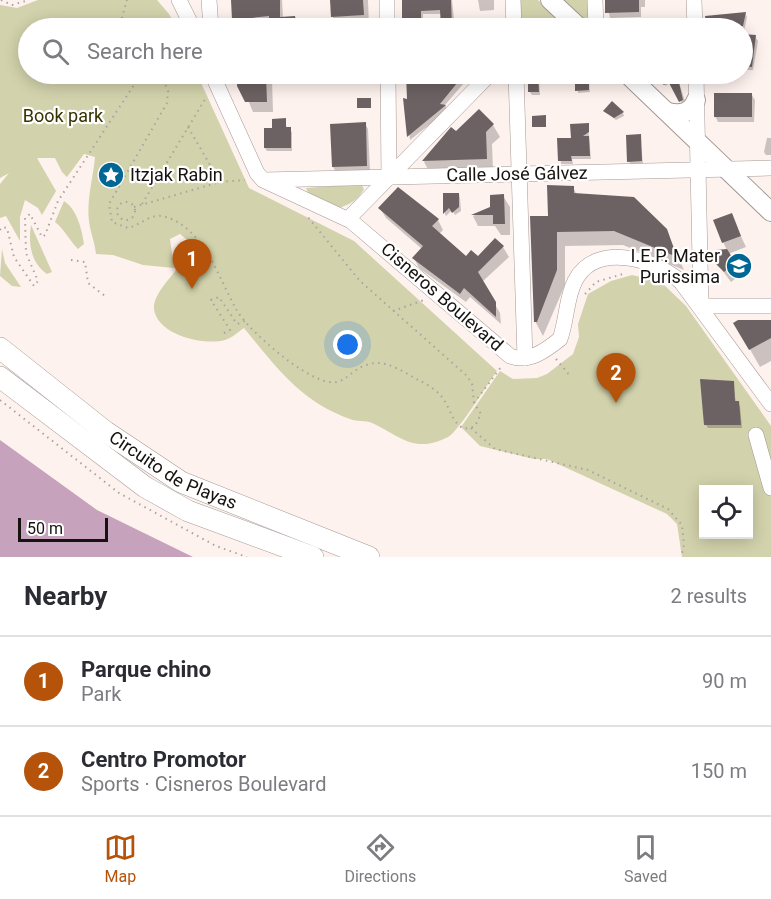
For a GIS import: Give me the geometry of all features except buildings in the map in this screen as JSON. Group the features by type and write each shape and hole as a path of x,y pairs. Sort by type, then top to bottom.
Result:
{"highway":[{"name":"Circuito de Playas","path":"0,348 106,432 181,482 369,557"},
{"name":"Circuito de Playas","path":"0,377 145,487 188,512 313,557"}],"main road":[{"path":"550,0 569,18"},
{"path":"638,84 771,212"},
{"path":"668,112 684,113 692,108 696,100"}],"street":[{"path":"180,0 188,18"},
{"path":"209,0 210,18"},
{"path":"387,0 387,18"},
{"path":"513,0 514,18"},
{"path":"595,0 596,18"},
{"path":"694,0 695,18"},
{"path":"218,84 257,173 255,180"},
{"path":"388,84 389,177"},
{"path":"348,219 480,84"},
{"path":"516,84 525,358"},
{"path":"696,84 701,306 771,306"},
{"name":"Calle José Gálvez","path":"255,180 771,168"},
{"name":"Cisneros Boulevard","path":"255,180 348,219 510,356 525,358 548,349 560,339 572,289 584,269 594,263 621,258 654,264 675,276 701,306 771,404"},
{"path":"756,435 771,488"}],"path":[{"path":"1,0 12,5 29,0"},
{"path":"123,18 127,0"},
{"path":"0,230 2,227 7,228 14,257 34,286 37,278 26,253 25,218 30,214 42,237 45,235 58,201 134,84"},
{"path":"165,84 168,91 166,103 158,121 111,199 109,216 122,228 134,227 156,216 166,216 185,227 202,249 245,321 291,362 318,379 329,383 337,382 369,364 387,365 419,380 441,395 458,426 471,428 495,449 588,470 668,509 682,525 684,545 681,557"},
{"path":"142,204 208,93 213,104"},
{"path":"188,127 220,182"},
{"path":"134,207 220,182 255,180"},
{"path":"127,202 134,207 134,215 130,219 119,216 117,210 122,203 127,202"},
{"path":"315,219 305,214 360,280 466,375 472,383 474,403 480,410 480,419 471,428"},
{"path":"71,260 85,262 88,283 105,296"},
{"path":"581,299 596,282 629,273"},
{"path":"393,311 425,300 418,293"},
{"path":"224,333 230,330 211,300 219,297 237,324 245,321"},
{"path":"550,363 563,352"},
{"path":"556,359 571,377"},
{"path":"495,362 501,368 510,370"},
{"path":"474,403 501,368"}],"green space":[{"name":"Book park","path":"38,0 157,0 171,18 18,18 18,84 202,84 249,188 354,241 497,371 453,433 436,442 417,444 372,423 353,420 333,412 303,393 290,381 244,328 225,340 205,341 194,340 163,326 157,318 154,303 159,292 179,266 176,250 178,244 187,240 180,234 170,239 174,268 143,265 113,255 96,254 88,210 95,157 84,154 67,177 55,158 37,158 56,191 42,215 38,208 25,200 20,217 20,241 6,216 0,218 0,184 9,173 0,178 0,5 17,8"},
{"path":"519,0 538,0 557,18 519,18"},
{"path":"557,0 590,0 590,15 586,18 579,18"},
{"path":"361,184 364,189 359,196 339,208 308,193 306,188"},
{"path":"64,201 76,214 80,226 84,244 78,249 55,222"},
{"path":"31,225 52,272 47,274 34,259 30,239"},
{"path":"2,249 5,263 21,287 12,286 0,276"},
{"path":"632,275 661,282 686,306 771,426 771,557 682,557 677,524 667,514 547,459 534,459 480,446 461,427 500,371 513,379 537,378 547,374 573,354 579,337 578,324 588,294 611,281"}],"shaded area":[{"path":"0,440 97,510 193,557 0,557"}],"place":[{"name":"Itzjak Rabin","path":"111,175"},
{"name":"I.E.P. Mater Purissima","path":"739,266"},
{"name":"Parque chino","path":"192,289"},
{"name":"Centro Promotor","path":"616,403"}]}
